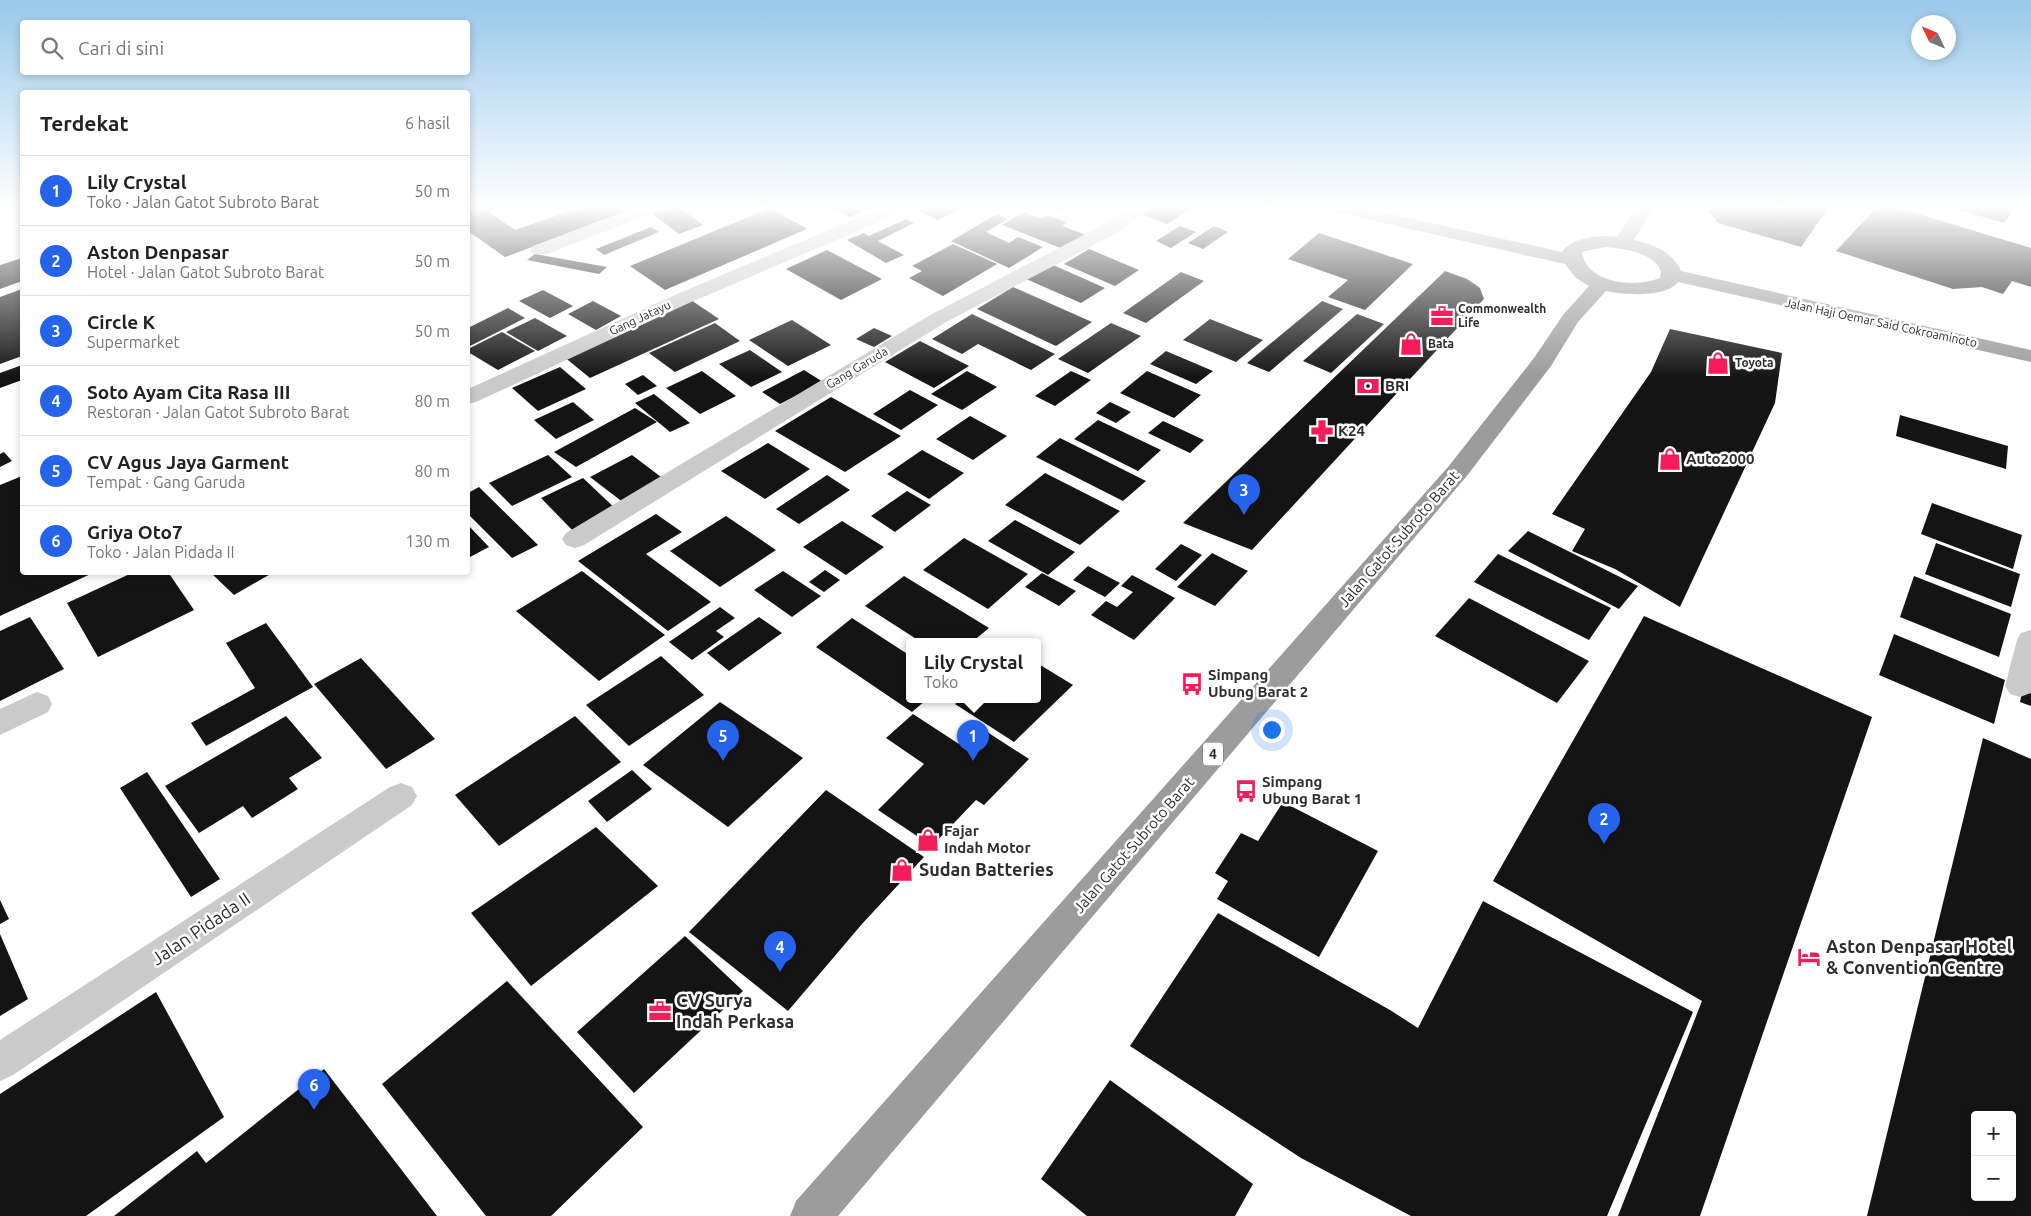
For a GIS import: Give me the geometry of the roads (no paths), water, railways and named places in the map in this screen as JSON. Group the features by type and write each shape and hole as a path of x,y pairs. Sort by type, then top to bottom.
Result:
{"highway":[{"path":"1575,264 1581,272 1602,283 1619,288 1651,289 1669,281 1672,275 1667,264"},
{"name":"Jalan Haji Oemar Said Cokroaminoto","path":"1672,275 2031,356"},
{"name":"Jalan Gatot Subroto Barat","path":"811,1216 1457,472 1542,361 1570,319 1602,283"}],"street":[{"name":"Gang Jatayu","path":"470,396 682,299 765,264"},
{"name":"Gang Garuda","path":"575,539 939,318 1043,264"},
{"path":"2020,686 2031,640"},
{"path":"0,723 37,704"},
{"name":"Jalan Pidada II","path":"0,1062 401,796"}],"place":[{"name":"Commonwealth Life","path":"1442,316"},
{"name":"Bata","path":"1411,344"},
{"name":"Toyota","path":"1718,363"},
{"name":"BRI","path":"1368,386"},
{"name":"K24","path":"1322,431"},
{"name":"Auto2000","path":"1670,459"},
{"name":"Circle K","path":"1244,515"},
{"name":"Simpang Ubung Barat 2","path":"1192,684"},
{"name":"CV Agus Jaya Garment","path":"723,761"},
{"name":"Lily Crystal","path":"973,761"},
{"name":"Simpang Ubung Barat 1","path":"1246,791"},
{"name":"Fajar Indah Motor","path":"928,840"},
{"name":"Aston Denpasar","path":"1604,844"},
{"name":"Sudan Batteries","path":"902,870"},
{"name":"Aston Denpasar Hotel & Convention Centre","path":"1809,957"},
{"name":"Soto Ayam Cita Rasa III","path":"780,972"},
{"name":"CV Surya Indah Perkasa","path":"660,1011"},
{"name":"Griya Oto7","path":"314,1110"}]}
